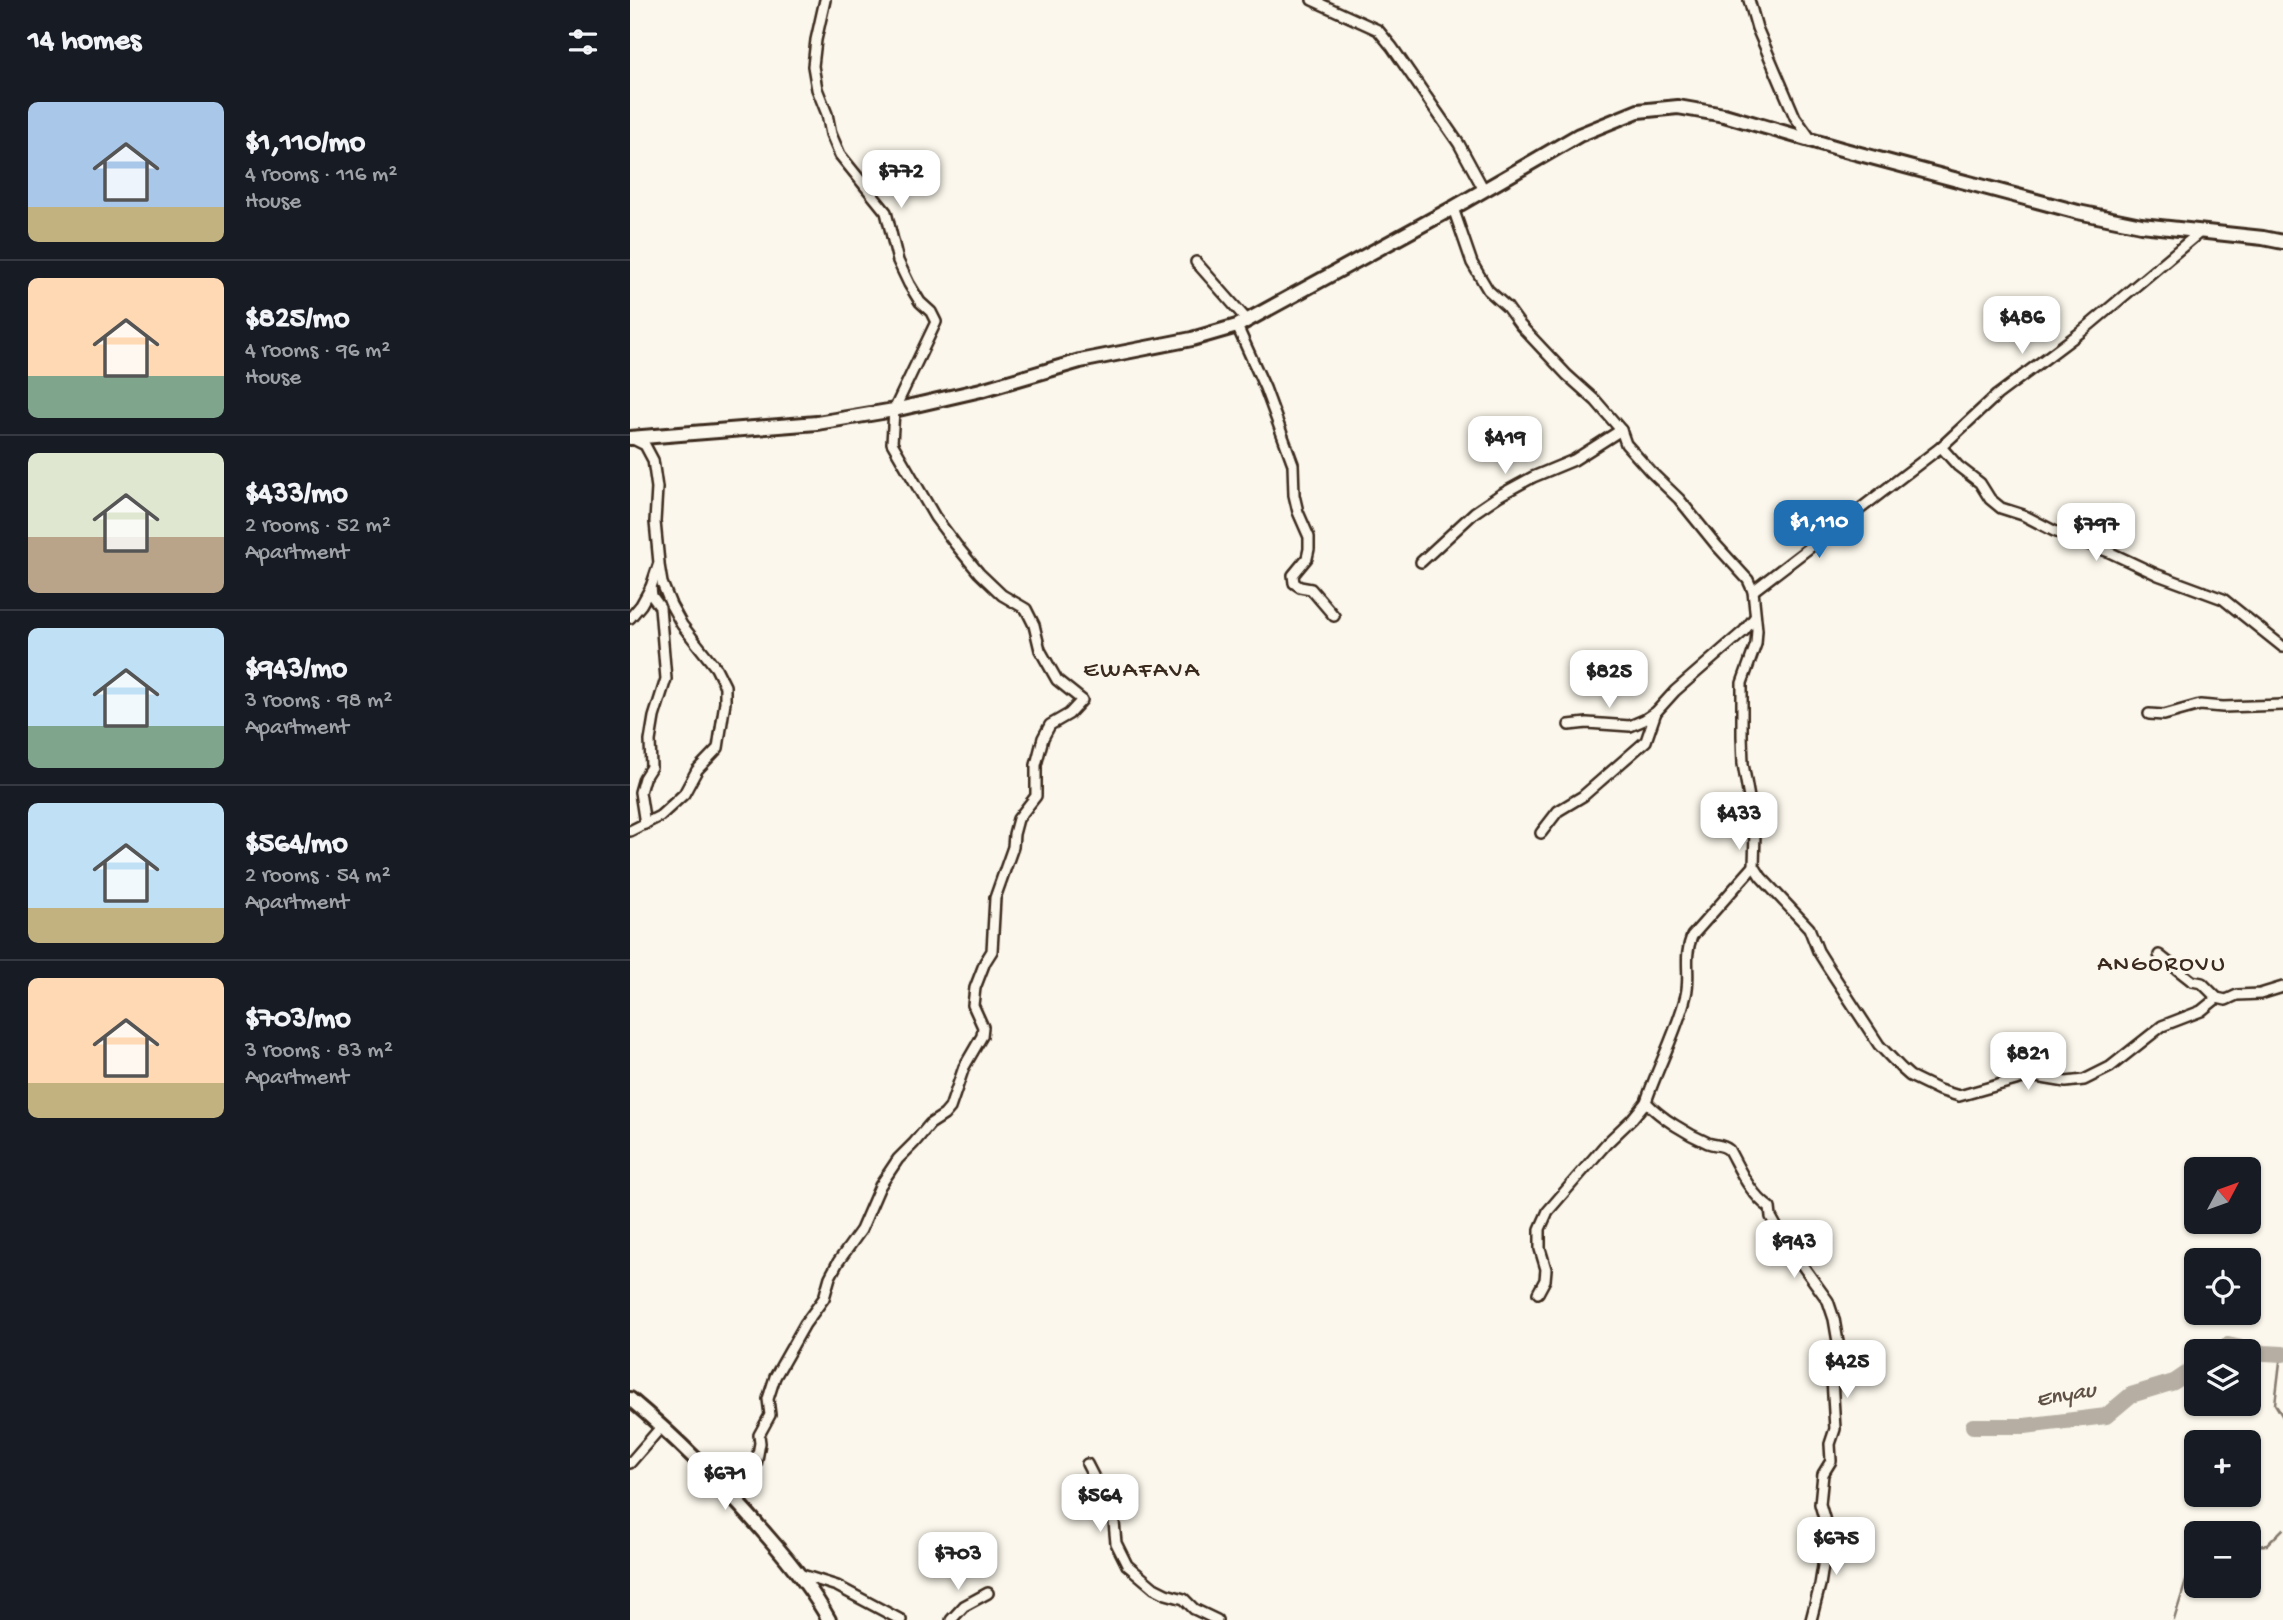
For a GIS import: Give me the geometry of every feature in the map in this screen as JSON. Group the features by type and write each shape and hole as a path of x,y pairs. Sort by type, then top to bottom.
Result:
{"street":[{"path":"740,1503 746,1483 757,1465 760,1435 770,1415 768,1399 775,1377 824,1298 838,1262 860,1230 880,1186 898,1159 930,1124 950,1108 964,1067 982,1036 984,1027 974,1008 974,995 985,962 992,951 995,898 1013,847 1014,834 1021,813 1036,796 1035,765 1043,738 1050,725 1069,714 1082,700 1057,680 1040,650 1034,625 1026,609 1002,595 979,573 935,517 891,443 894,410 936,322 931,312 920,302 898,261 886,212 840,155 831,134 827,114 817,89 813,65 824,3 815,0"},
{"path":"1312,0 1378,30 1453,135 1484,190"},
{"path":"1749,0 1757,28 1795,117 1810,138"},
{"path":"631,438 817,423 894,410 981,390 1080,361 1192,339 1242,323 1453,208 1579,135 1638,111 1678,107 1724,115 2078,212 2141,225 2283,242"},
{"path":"1453,208 1472,263 1488,290 1507,307 1520,325 1567,375 1596,401 1621,430 1626,444 1679,499 1748,580 1753,591 1756,644 1741,693 1743,764 1755,832 1754,866 1809,928 1818,951 1879,1045 1910,1076 1948,1094 1959,1096 2030,1076 2066,1082 2084,1080 2110,1067 2162,1026 2201,1011 2217,998"},
{"path":"1753,591 1941,447 1997,395 2081,332 2200,232"},
{"path":"1196,262 1242,323 1293,464 1294,495 1309,537 1310,549 1307,558 1293,575 1294,583 1311,589 1334,616"},
{"path":"1421,562 1475,512 1492,500 1532,477 1574,460 1621,430"},
{"path":"630,831 660,816 684,794 697,770 718,748 725,702 725,685 716,668 682,625 662,583 655,522 657,488 653,460 645,445 631,438"},
{"path":"1941,447 1958,466 1980,483 1990,499 2001,508 2023,515 2158,575 2222,599 2283,647"},
{"path":"630,618 651,587 659,563"},
{"path":"645,824 640,792 651,767 650,741 654,717 666,679 660,607 652,596 651,587"},
{"path":"1569,725 1635,725 1656,712 1675,691 1744,631 1755,617"},
{"path":"2149,713 2164,715 2200,705 2283,705"},
{"path":"1541,833 1558,811 1583,796 1646,741 1656,712"},
{"path":"1538,1293 1545,1280 1546,1269 1540,1249 1540,1229 1548,1212 1646,1102 1686,994 1687,949 1692,936 1754,866"},
{"path":"2159,956 2192,981 2202,983 2217,998 2226,1000 2237,995 2260,994 2283,987"},
{"path":"1646,1102 1662,1117 1679,1127 1729,1150 1747,1183 1760,1201 1770,1208 1771,1217 1782,1237 1824,1294 1834,1319 1838,1342 1832,1379 1835,1429 1830,1444 1831,1461 1823,1474 1820,1504 1826,1525 1820,1585 1811,1620"},
{"path":"630,1399 687,1449 740,1503 802,1575 829,1620"},
{"path":"630,1463 662,1426"},
{"path":"1087,1464 1107,1503 1114,1522 1116,1543 1127,1566 1154,1588 1185,1599 1194,1609 1217,1620"},
{"path":"802,1575 848,1591 901,1620"},
{"path":"951,1620 964,1606 988,1593"}],"waterway":[{"name":"Enyau","path":"2261,1352 2283,1354"},
{"path":"2283,1360 2280,1362 2275,1404 2283,1417"},
{"name":"Enyau","path":"1973,1426 2025,1426 2106,1416 2131,1395 2174,1382 2184,1375"},
{"path":"2261,1545 2267,1545 2283,1529"},
{"path":"2174,1620 2184,1588"}],"district":[{"name":"EWAFAVA","path":"1142,671"},
{"name":"ANGOROVU","path":"2162,965"}]}
